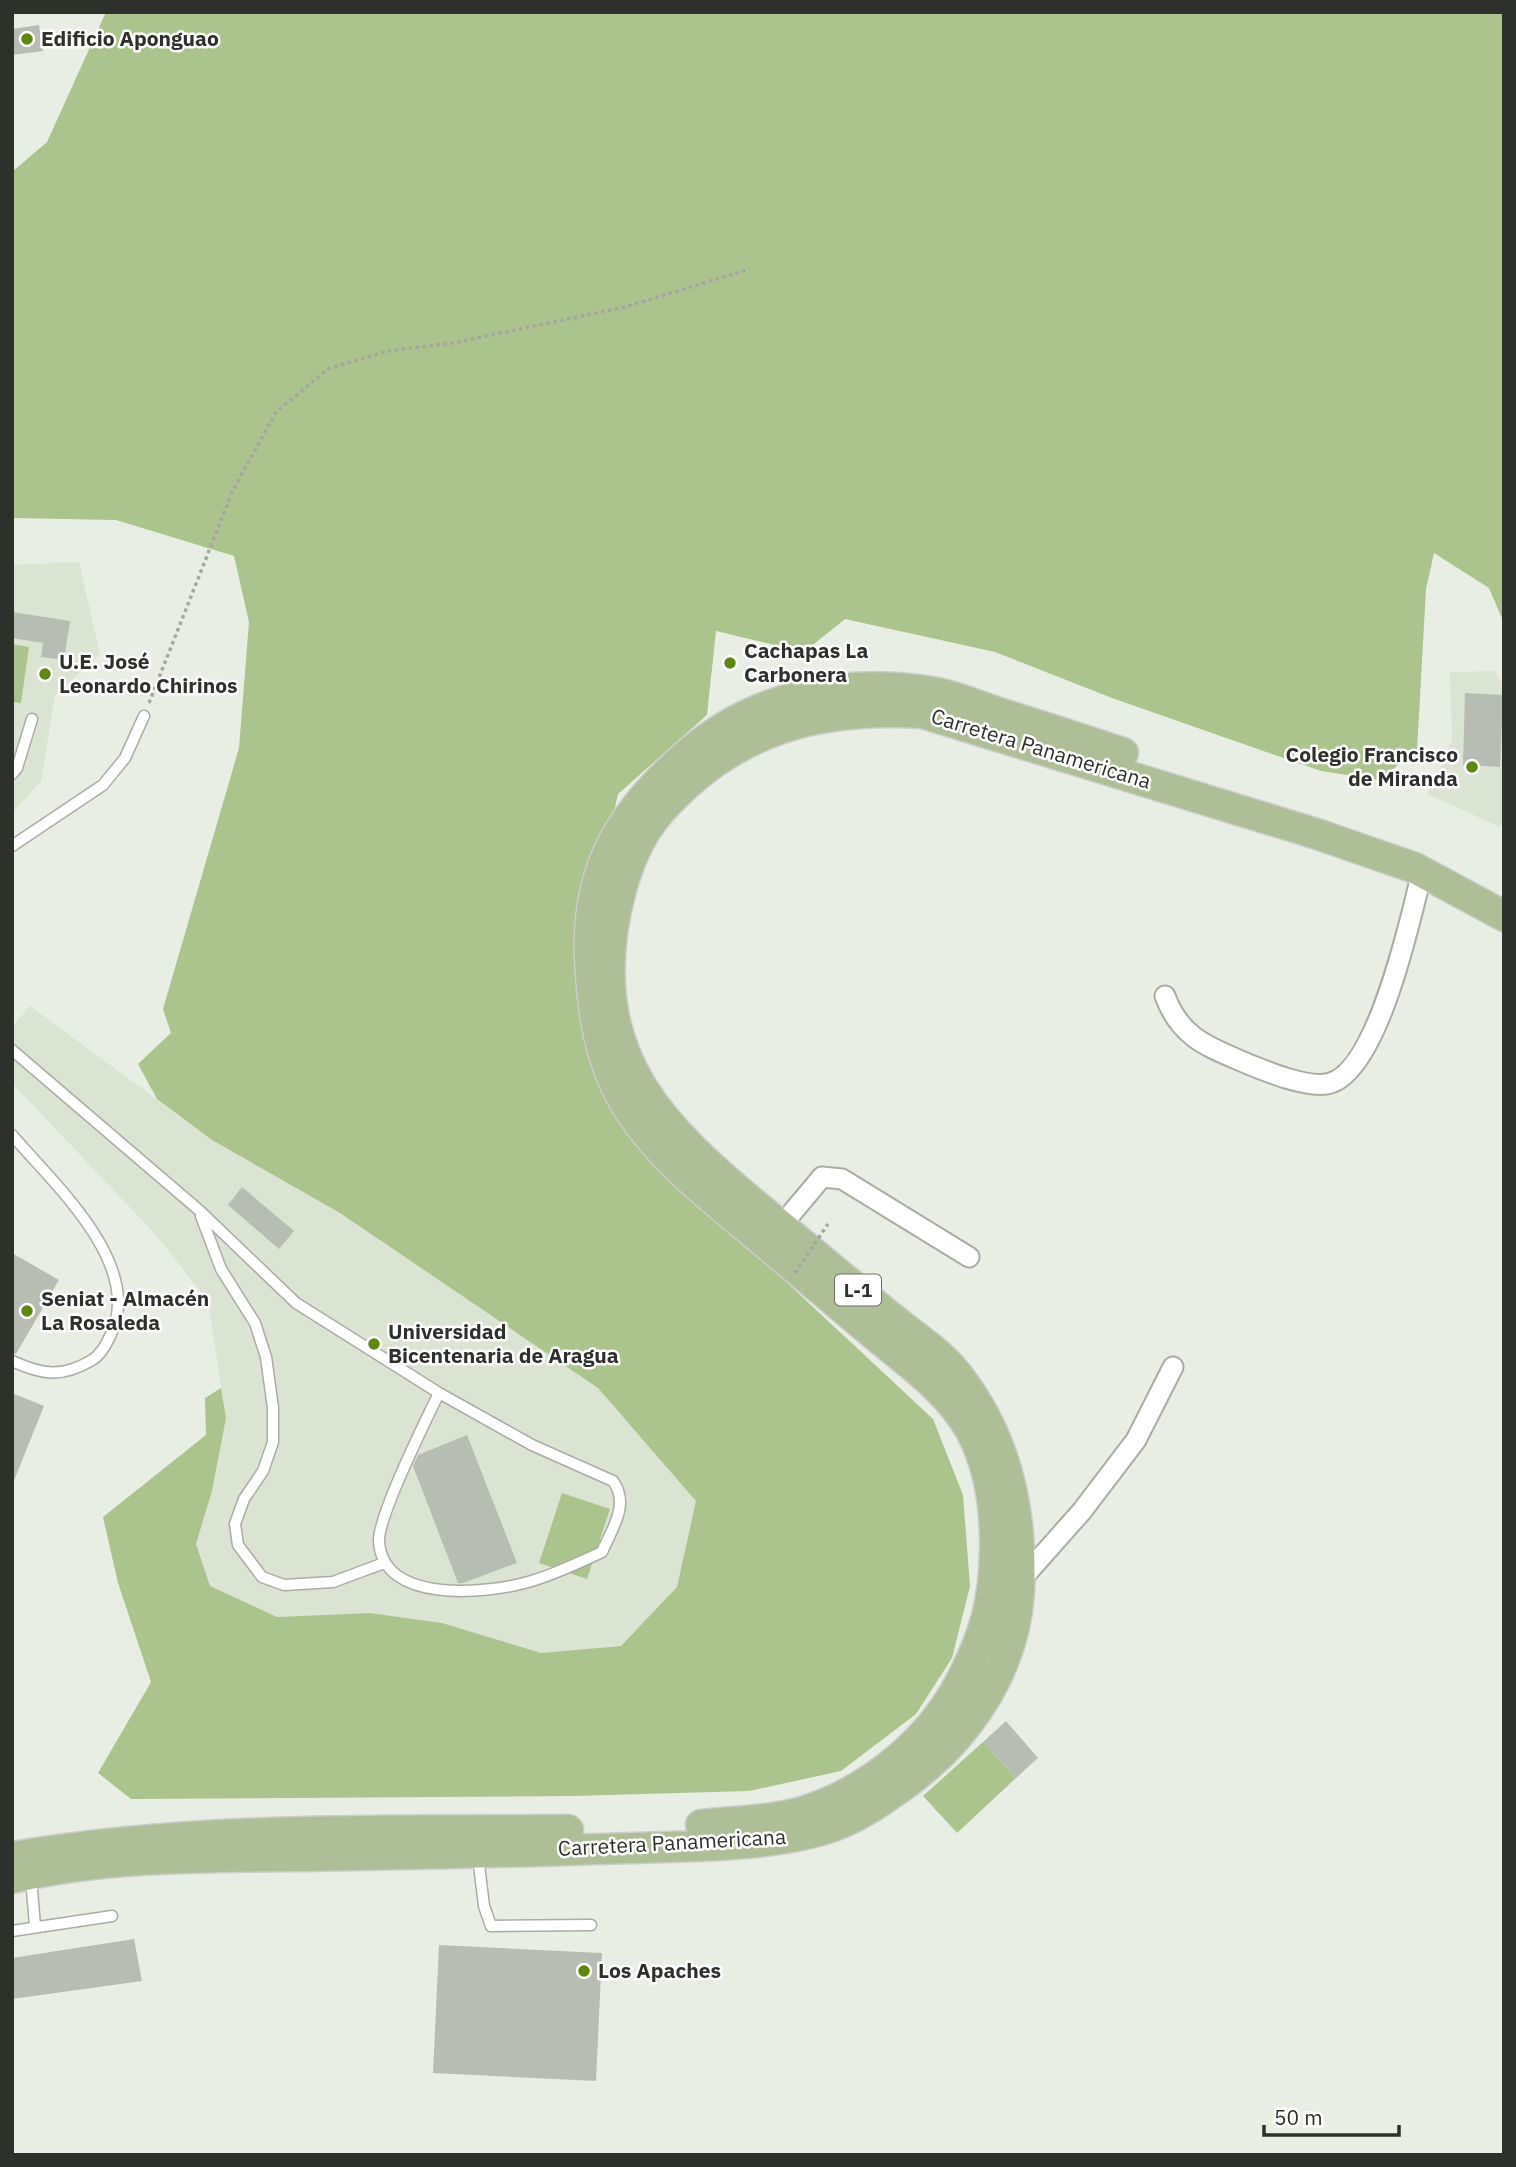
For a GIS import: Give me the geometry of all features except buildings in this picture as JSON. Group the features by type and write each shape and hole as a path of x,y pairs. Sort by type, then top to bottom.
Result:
{"main road":[{"name":"Carretera Panamericana","path":"18,1870 160,1838 338,1830 634,1830 769,1818 802,1812 857,1790 921,1737 949,1705 984,1633 992,1606 995,1576 996,1510 982,1455 971,1433 960,1413 934,1384 677,1169 629,1110 603,1052 591,1001 589,941 594,890 608,849 652,784 699,744 761,707 804,692 882,686 937,692 1420,850 1504,893"},
{"name":"Carretera Panamericana","path":"18,1870 220,1857 478,1853 765,1840 809,1833 837,1825 902,1787 936,1759 968,1725 994,1682 1011,1646 1019,1582 1016,1510 1010,1478 1002,1449 979,1404 956,1371 696,1156 651,1105 623,1052 613,1004 609,954 627,866 652,820 687,781 733,750 771,730 804,720 868,709 922,713 1317,834 1422,872 1504,916"}],"street":[{"path":"1165,996 1173,1017 1187,1034 1231,1056 1277,1076 1325,1084 1343,1077 1356,1065 1372,1035 1401,959 1422,872"},
{"path":"781,1226 822,1177 830,1175 842,1179 968,1256"},
{"path":"1019,1582 1082,1511 1136,1440 1173,1367"}],"lane":[{"path":"12,846 103,785 125,758 144,716"},
{"path":"12,774 17,768 32,719"},
{"path":"12,1050 200,1211 296,1303 439,1393 532,1445 613,1481 620,1490 622,1505 602,1552 527,1582 499,1588 428,1589 402,1580 384,1563 379,1539 387,1512 439,1393"},
{"path":"12,1135 100,1240 112,1267 117,1322 96,1358 72,1370 40,1374 12,1361"},
{"path":"200,1211 221,1269 255,1323 266,1357 271,1395 274,1442 263,1471 235,1524 238,1545 262,1577 284,1585 333,1582 384,1563"},
{"path":"478,1853 484,1906 491,1926 591,1925"},
{"path":"18,1870 35,1926"},
{"path":"12,1931 112,1916"}],"path":[{"path":"144,716 233,490 276,412 328,369 387,351 493,335 625,307 750,270"},
{"path":"794,1273 828,1224"}],"shaded area":[{"name":"U.E. José Leonardo Chirinos","path":"79,562 100,654 55,695 41,781 12,813 12,565"},
{"name":"Colegio Francisco de Miranda","path":"1494,671 1504,686 1504,820 1500,827 1428,794 1452,740 1450,672"},
{"name":"Universidad Bicentenaria de Aragua","path":"30,1006 212,1140 340,1213 598,1388 697,1500 677,1587 621,1646 541,1653 442,1623 370,1613 277,1617 210,1586 196,1543 212,1491 226,1418 208,1301 156,1235 12,1083 12,1027"}],"green space":[{"path":"106,12 1504,12 1504,623 1489,588 1434,553 1426,589 1417,750 1379,780 1321,771 1112,698 995,652 845,619 804,652 716,631 707,715 618,794 583,946 595,1044 751,1249 933,1419 963,1495 970,1586 952,1658 916,1714 841,1771 749,1791 573,1796 131,1799 98,1773 151,1682 118,1583 103,1517 206,1435 205,1398 221,1388 226,1418 212,1491 196,1544 210,1586 277,1617 370,1613 442,1623 541,1653 621,1646 677,1587 696,1501 598,1388 340,1213 212,1140 157,1099 138,1064 171,1033 163,1009 239,748 249,622 234,556 116,520 12,518 12,172 47,142"},
{"path":"12,644 29,647 21,703 12,702"},
{"path":"562,1493 610,1509 587,1579 539,1563"},
{"path":"983,1742 1016,1778 957,1833 923,1796"}],"place":[{"name":"Edificio Aponguao","path":"27,39"},
{"name":"Cachapas La Carbonera","path":"730,663"},
{"name":"U.E. José Leonardo Chirinos","path":"45,674"},
{"name":"Colegio Francisco de Miranda","path":"1472,767"},
{"name":"Seniat - Almacén La Rosaleda","path":"27,1311"},
{"name":"Universidad Bicentenaria de Aragua","path":"374,1344"},
{"name":"Los Apaches","path":"584,1971"}]}
